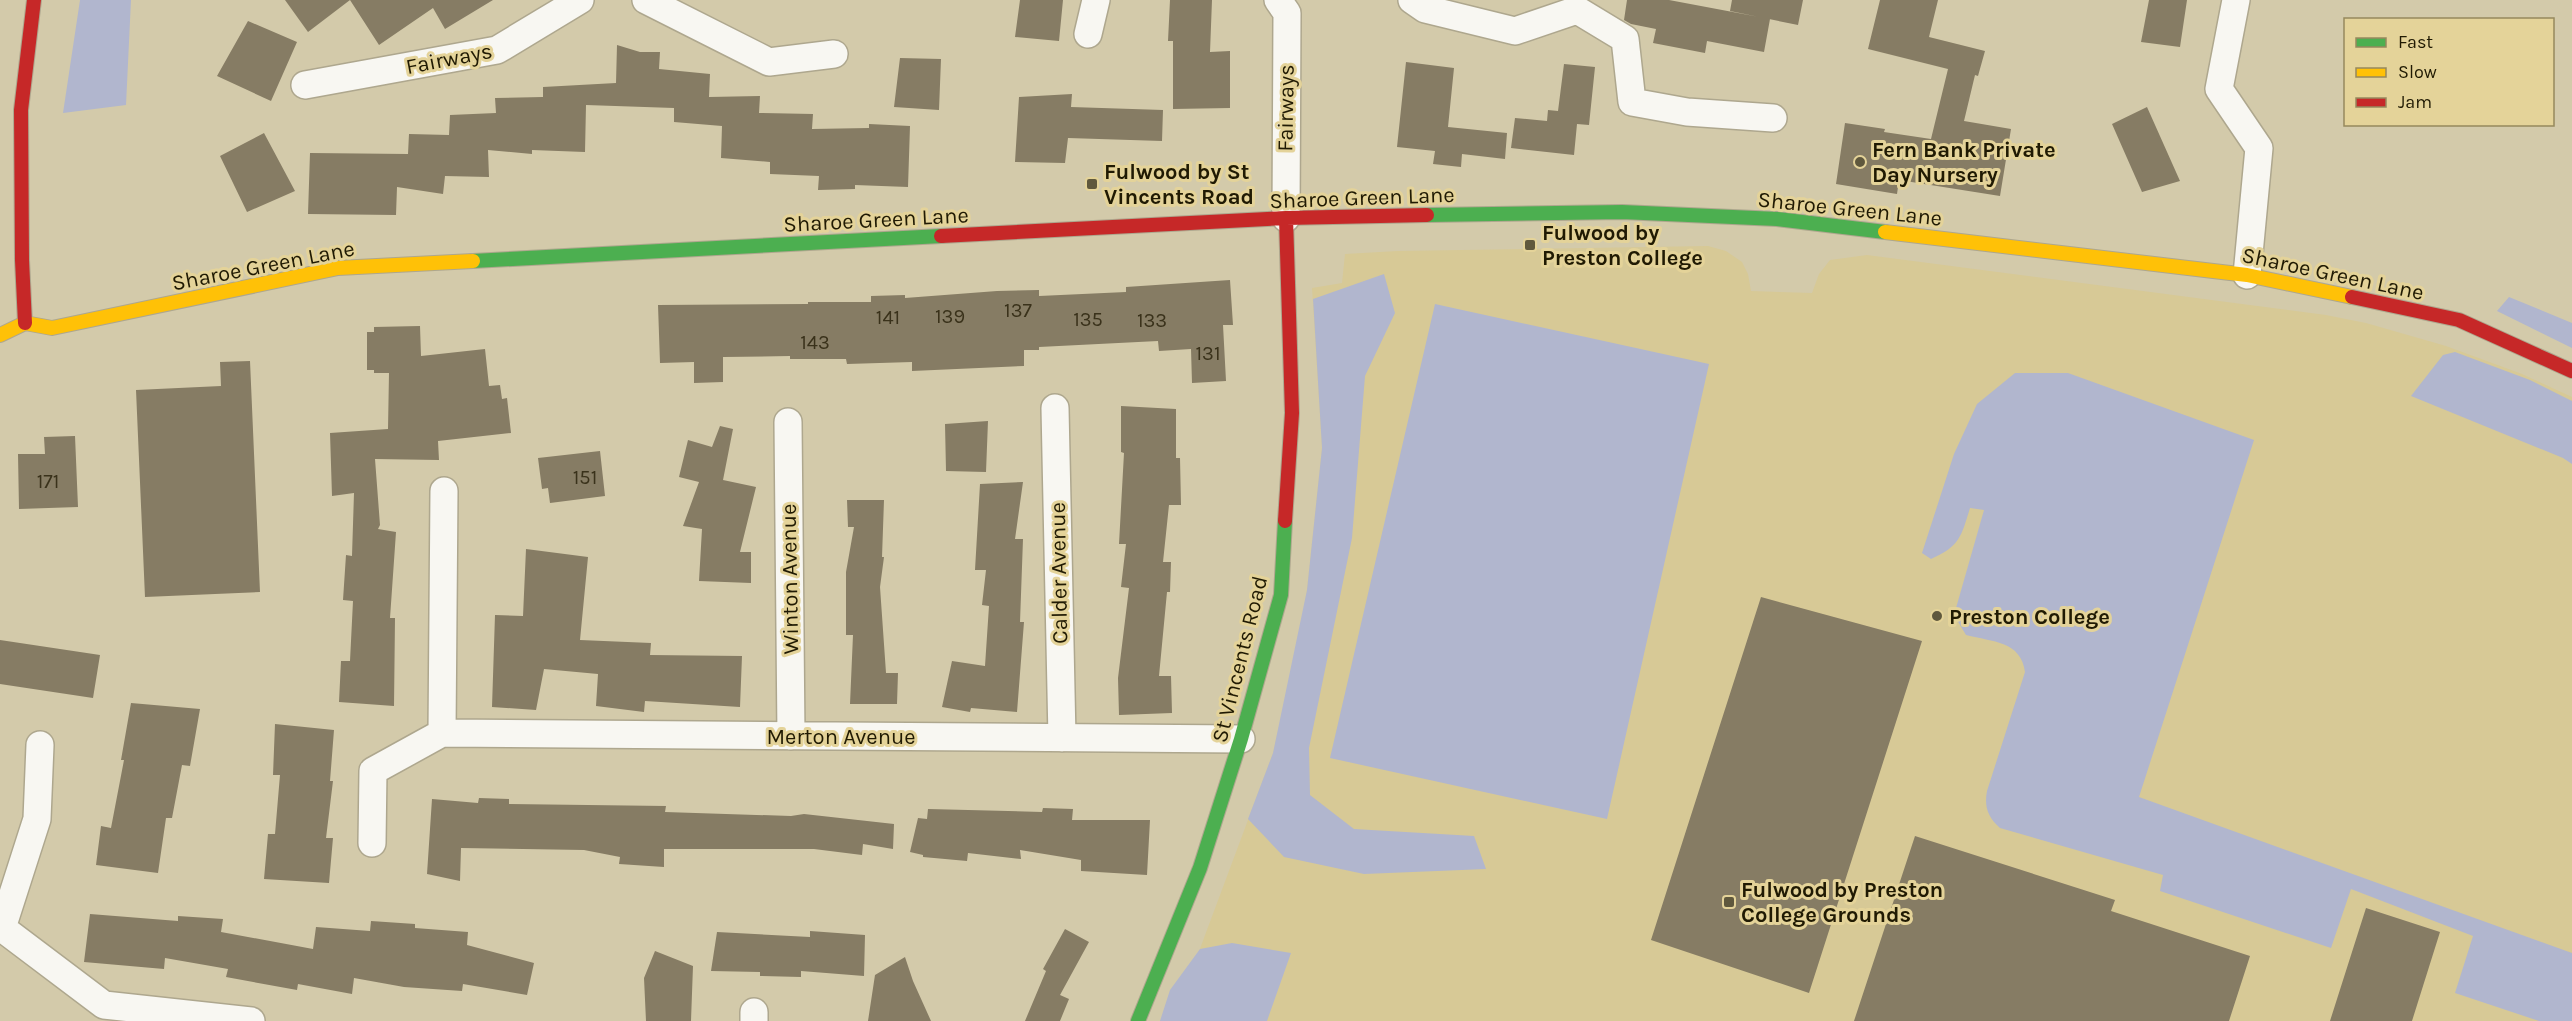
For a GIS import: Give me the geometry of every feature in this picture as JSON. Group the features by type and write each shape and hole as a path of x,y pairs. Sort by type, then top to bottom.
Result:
{"street":[{"path":"0,335 25,322 22,260 21,110 34,0"},
{"name":"Fairways","path":"305,85 497,50 580,0"},
{"path":"646,0 769,62 834,54"},
{"path":"1088,34 1096,0"},
{"path":"1412,0 1425,9 1515,31 1578,5 1625,39 1632,102 1687,112 1773,118"},
{"path":"2236,0 2219,88 2259,148 2247,275"},
{"name":"Fairways","path":"1286,218 1290,4"},
{"name":"Sharoe Green Lane","path":"25,322 52,328 338,268 1286,218 1622,212 1777,219 2247,275 2459,320 2572,371"},
{"name":"St Vincents Road","path":"1138,1021 1200,868 1241,740 1281,595 1292,413 1286,218"},
{"name":"Calder Avenue","path":"1055,408 1062,738"},
{"name":"Winton Avenue","path":"788,422 791,736"},
{"path":"442,733 444,491"},
{"name":"Merton Avenue","path":"372,843 373,771 442,733 1241,740"},
{"path":"40,744 37,819 1,928 103,1013 252,1021"}],"shaded area":[{"path":"80,0 131,0 126,105 63,113"},
{"name":"Preston College","path":"1708,246 1726,251 1742,262 1748,274 1751,291 1812,293 1819,274 1830,260 1867,255 2326,315 2366,323 2446,346 2522,374 2572,397 2572,1021 1173,1021 1273,753 1298,642 1307,590 1322,448 1312,288 1342,283 1345,254 1398,251"},
{"path":"1384,274 1395,313 1365,376 1352,538 1309,748 1310,795 1354,829 1474,836 1486,869 1364,874 1284,857 1248,819 1273,753 1307,590 1322,448 1313,299"},
{"path":"2509,297 2572,323 2572,348 2497,311"},
{"path":"1435,304 1709,364 1607,819 1330,758"},
{"path":"2455,352 2530,380 2572,401 2572,464 2563,458 2411,396 2443,355"},
{"path":"2015,373 2068,373 2254,440 2139,797 2572,953 2572,1021 2539,1021 2455,993 2473,936 2351,889 2331,948 2160,891 2163,875 2000,828 1996,824 1987,807 1987,791 2025,672 2018,654 2012,649 2004,644 1966,635 1954,615 1984,510 1970,508 1958,540 1948,550 1931,559 1922,553 1954,454 1977,404"},
{"path":"1232,943 1291,953 1267,1021 1160,1021 1170,990 1200,949"}],"building":[{"path":"285,0 350,0 308,32"},
{"path":"350,0 493,0 445,29 433,8 379,45"},
{"path":"1020,0 1063,0 1059,41 1015,37"},
{"path":"1170,0 1212,0 1210,52 1230,51 1230,108 1173,109 1173,41 1168,41"},
{"path":"1627,0 1669,0 1770,19 1764,52 1707,41 1705,53 1653,43 1656,29 1631,24 1624,20"},
{"path":"1732,0 1803,0 1798,25 1730,11"},
{"path":"1880,0 1938,0 1929,37 1985,51 1978,76 1975,75 1964,121 2011,129 2000,196 1899,180 1897,194 1836,184 1845,123 1931,139 1948,69 1868,49"},
{"path":"2149,0 2187,0 2180,47 2141,42"},
{"path":"248,21 297,42 271,101 217,76"},
{"path":"617,45 640,52 660,52 659,69 710,74 709,97 760,96 759,113 813,114 812,129 869,128 869,124 910,126 908,187 855,185 855,189 818,190 819,176 770,174 770,162 721,158 722,126 674,122 674,108 586,105 585,152 532,150 532,154 488,150 489,177 445,176 443,194 397,187 396,215 308,214 310,153 408,154 409,134 449,135 450,115 496,113 495,98 543,97 543,87 616,83"},
{"path":"900,58 941,59 939,110 894,107"},
{"path":"1406,62 1454,68 1448,127 1507,133 1505,159 1462,154 1461,167 1433,164 1435,151 1397,147"},
{"path":"1564,64 1595,67 1589,125 1577,124 1574,155 1511,148 1515,118 1547,121 1548,110 1558,111"},
{"path":"1072,94 1071,107 1163,110 1162,141 1068,138 1065,163 1015,162 1019,97"},
{"path":"2147,107 2180,181 2142,192 2112,124"},
{"path":"264,133 295,191 247,212 220,156"},
{"path":"1230,280 1233,325 1223,325 1226,381 1192,383 1191,349 1159,351 1158,341 1039,347 1039,350 1024,350 1024,366 912,371 912,362 847,364 846,359 790,359 790,356 723,357 723,382 694,383 694,362 660,363 658,305 871,302 871,296 905,295 905,298 1039,290 1039,296 1126,292 1126,287"},
{"path":"420,326 421,356 485,349 489,386 500,385 502,399 507,398 511,433 438,441 439,460 375,459 380,525 378,529 396,532 390,618 395,618 394,706 339,702 341,661 350,661 353,601 343,600 346,555 352,556 354,493 332,496 330,433 388,429 389,373 374,373 374,370 367,370 367,332 374,332 374,327"},
{"path":"250,361 260,592 145,597 136,390 221,386 220,362"},
{"path":"1121,406 1176,409 1176,458 1180,458 1181,505 1169,505 1163,562 1171,562 1170,592 1167,592 1159,676 1171,676 1172,713 1119,715 1118,678 1129,588 1121,587 1126,544 1119,544 1124,453 1121,452"},
{"path":"988,421 986,472 946,471 945,424"},
{"path":"720,426 733,429 723,480 756,487 740,552 751,552 751,583 699,581 702,529 683,526 699,482 679,477 688,440 712,447"},
{"path":"75,436 78,507 19,509 18,454 45,454 44,437"},
{"path":"600,451 605,496 550,503 548,488 542,489 538,458"},
{"path":"1023,482 1015,539 1023,539 1020,622 1024,622 1017,712 971,708 970,712 942,707 952,661 985,666 989,606 982,605 986,570 975,570 980,484"},
{"path":"847,500 884,500 882,557 884,557 880,587 886,673 898,673 897,704 850,704 853,635 846,635 846,572 854,527 848,527"},
{"path":"526,549 588,557 580,640 651,643 650,655 742,656 740,707 645,701 644,712 596,706 598,674 544,669 536,710 492,707 495,615 523,616"},
{"path":"1761,597 1922,641 1809,993 1651,940"},
{"path":"0,640 100,655 93,698 0,684"},
{"path":"131,703 200,709 190,766 182,765 172,818 166,818 158,873 96,865 101,826 111,828 124,760 121,760"},
{"path":"275,724 334,730 330,781 333,781 326,838 333,838 329,883 264,879 268,834 275,834 280,775 273,775"},
{"path":"479,798 509,799 509,804 666,806 665,812 791,816 804,814 894,824 893,849 863,844 862,855 814,849 664,849 664,867 619,864 620,857 584,850 461,848 460,881 427,874 432,799 478,803"},
{"path":"1043,808 1073,809 1072,820 1150,820 1147,875 1081,871 1081,860 1020,850 1021,859 968,853 967,861 923,857 923,855 910,852 918,818 927,819 928,809 1042,812"},
{"path":"1915,836 2115,900 2111,911 2250,956 2229,1021 1854,1021"},
{"path":"2366,908 2440,932 2412,1021 2330,1021"},
{"path":"90,914 178,921 178,916 223,919 221,932 313,949 316,927 370,931 371,921 415,924 415,928 468,932 467,945 534,963 527,995 463,984 462,991 404,987 354,978 352,994 298,984 297,990 226,977 228,969 165,958 164,969 84,962"},
{"path":"1065,929 1089,942 1060,995 1069,999 1060,1021 1025,1021 1046,971 1043,969"},
{"path":"810,931 865,935 864,976 801,971 801,977 760,976 760,972 711,971 717,932 810,937"},
{"path":"655,951 693,966 691,1021 646,1021 644,978"},
{"path":"905,957 931,1021 868,1021 875,975"}],"traffic: fast":[{"path":"1427,215 1622,212 1777,219 1885,232"},
{"path":"473,261 941,236"},
{"path":"1138,1021 1200,868 1241,739 1281,595 1285,521"}],"traffic: slow":[{"path":"1885,232 2247,275 2352,297"},
{"path":"0,335 25,323 52,328 338,268 473,261"}],"traffic: jam":[{"path":"25,323 22,260 21,110 34,0"},
{"path":"941,236 1286,218 1427,215"},
{"path":"1285,521 1292,413 1286,218"},
{"path":"2352,297 2459,320 2572,371"}],"place":[{"name":"Fern Bank Private Day Nursery","path":"1860,162"},
{"name":"Fulwood by St Vincents Road","path":"1092,184"},
{"name":"Fulwood by Preston College","path":"1530,245"},
{"name":"Preston College","path":"1937,616"},
{"name":"Fulwood by Preston College Grounds","path":"1729,902"}]}
